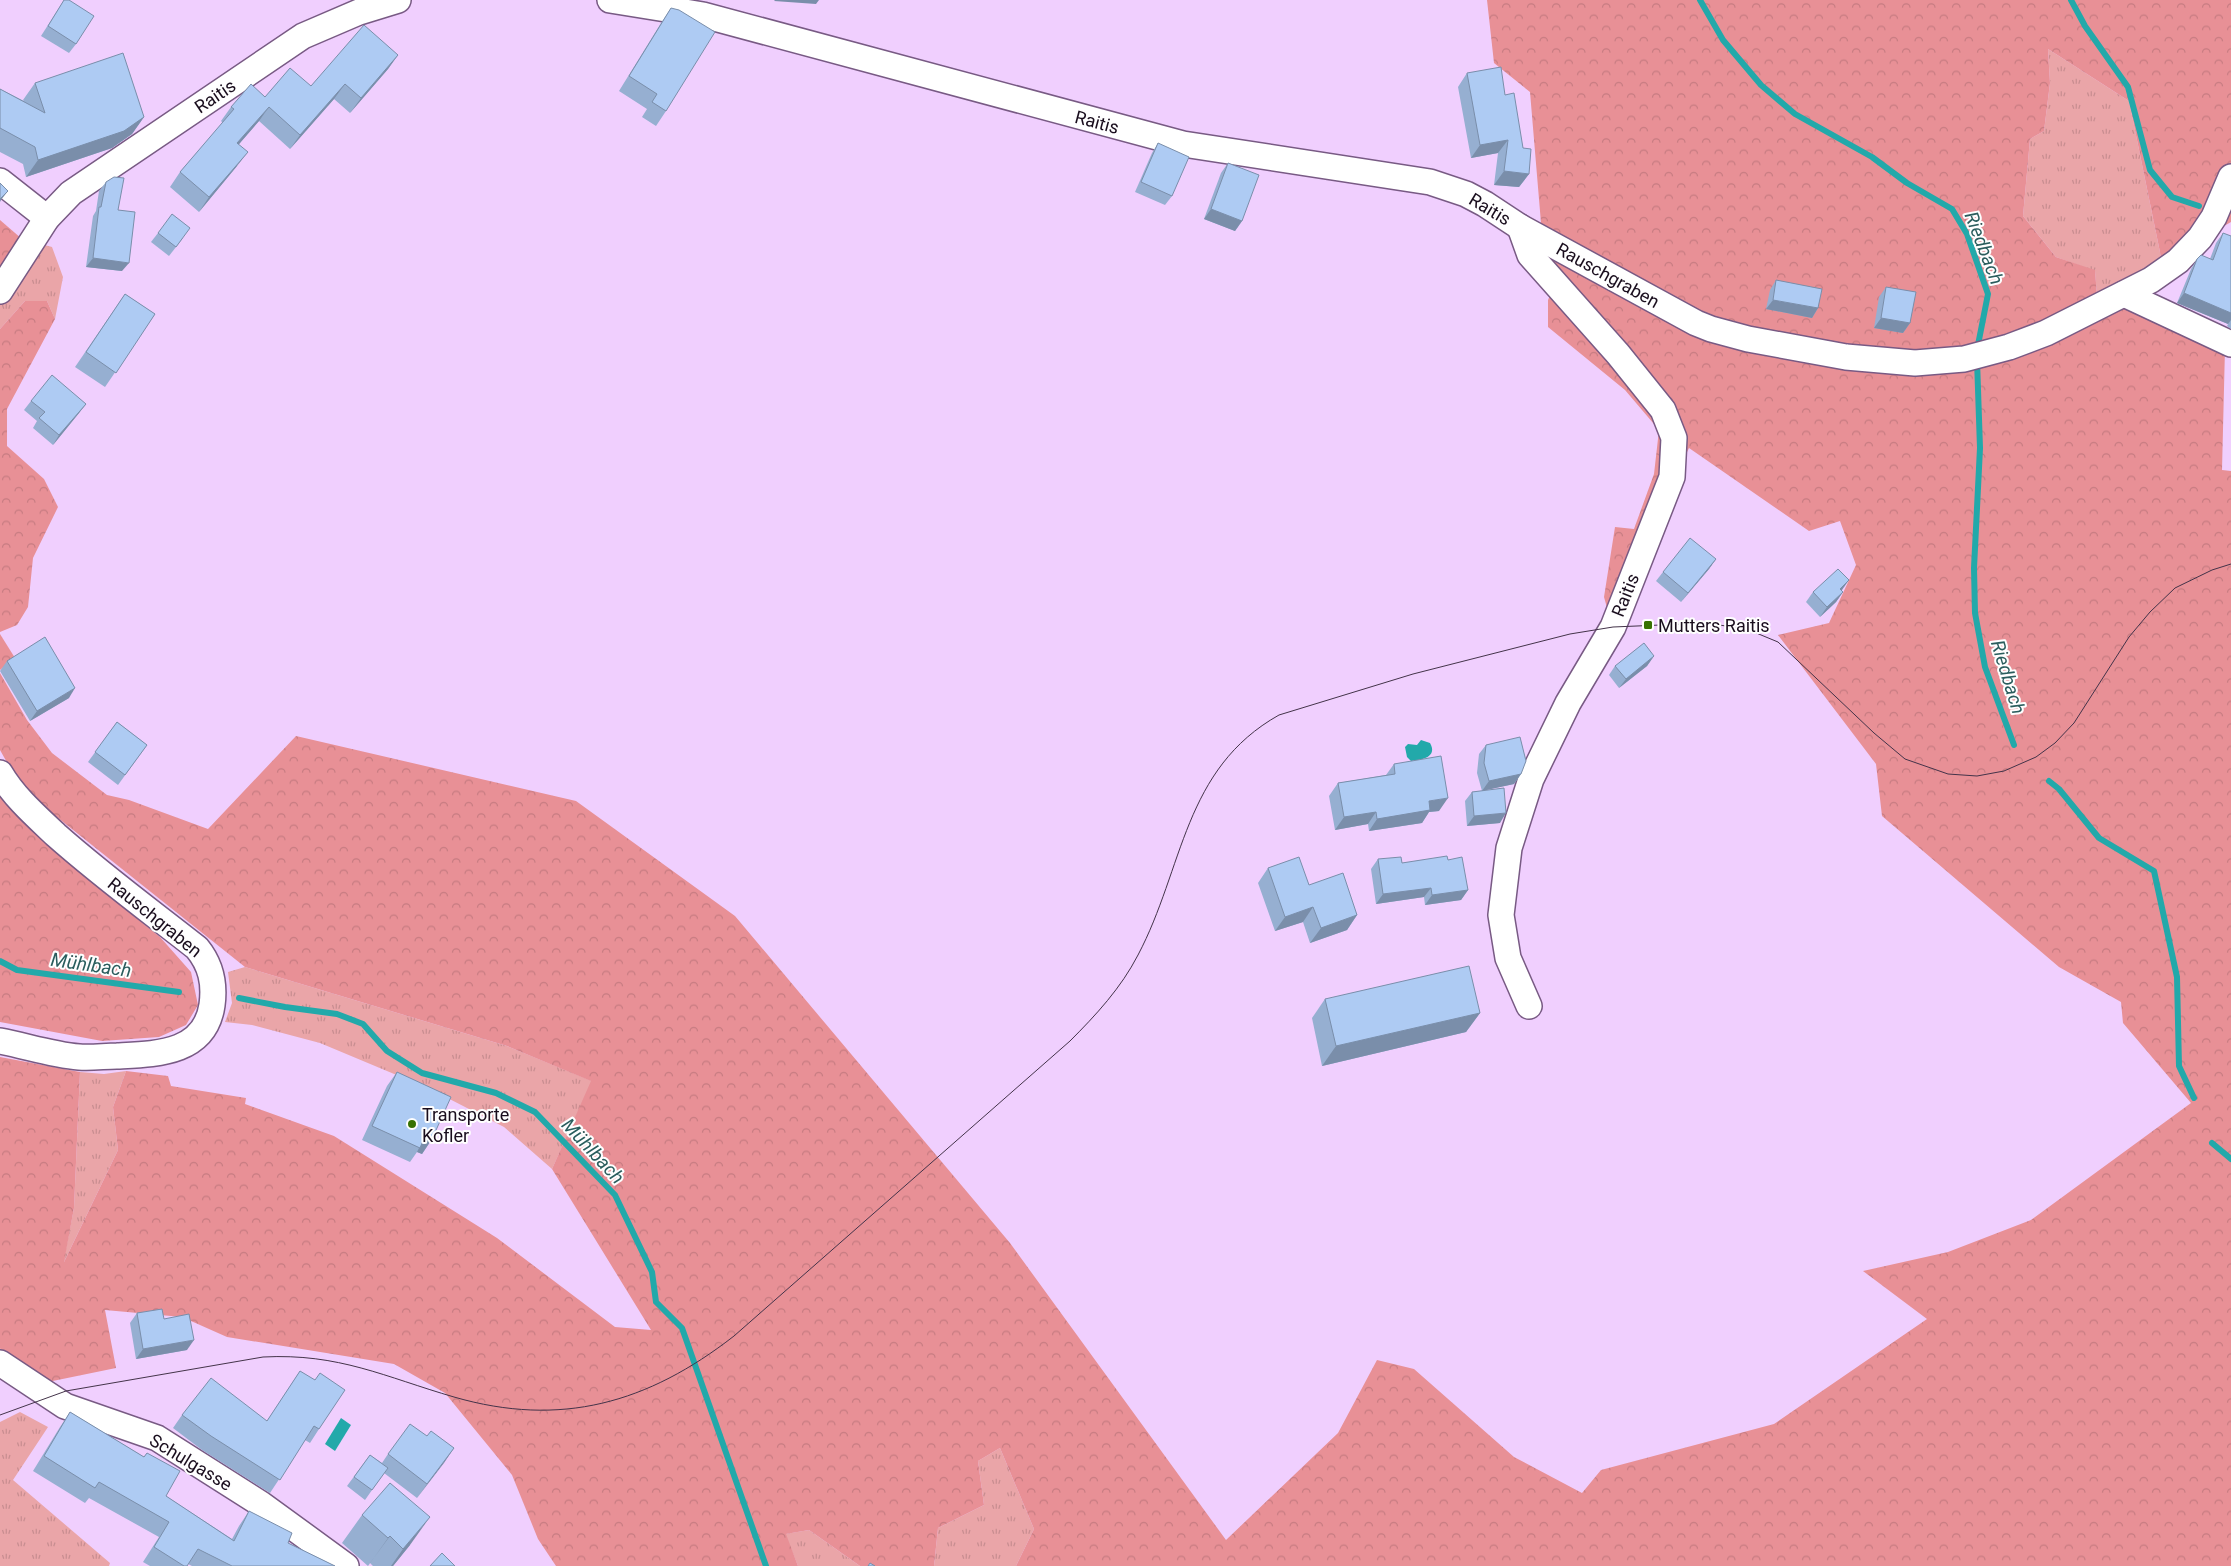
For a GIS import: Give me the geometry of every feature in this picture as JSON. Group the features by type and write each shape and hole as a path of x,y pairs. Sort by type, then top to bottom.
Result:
{"street":[{"name":"Raitis","path":"0,292 47,218 71,193 303,36 359,12 398,0"},
{"name":"Raitis","path":"610,0 703,16 1166,140 1421,180 1466,194 1520,227 1530,255 1618,354 1663,410 1674,438 1672,478 1620,609 1612,627 1568,703 1531,779 1509,848 1500,915 1508,958 1529,1006"},
{"name":"Rauschgraben","path":"1520,227 1696,323 1748,339 1846,357 1915,363 1979,356 2046,333 2160,275 2194,245 2214,217 2231,177"},
{"path":"0,181 47,218"},
{"path":"2124,294 2231,344"},
{"name":"Rauschgraben","path":"0,1041 79,1057 157,1054 170,1051 195,1037 205,1025 211,1010 213,994 212,977 207,960 197,948 80,856 32,813 3,777"},
{"name":"Schulgasse","path":"0,1362 65,1406 156,1438 261,1504 346,1566"}],"green space":[{"path":"1487,0 2231,0 2231,222 2162,262 2129,101 2048,49 2050,83 2044,131 2030,139 2023,216 2056,257 2095,270 2097,296 2225,348 2222,470 2231,471 2231,1566 1016,1566 1034,1529 1000,1448 978,1461 984,1505 938,1528 934,1566 860,1566 809,1530 786,1534 798,1566 556,1566 538,1539 512,1475 445,1393 394,1364 227,1337 182,1317 105,1310 116,1368 43,1383 2,1354 0,1348 0,1057 80,1072 74,1208 64,1262 118,1150 113,1107 126,1071 168,1076 171,1086 246,1098 245,1104 334,1136 497,1238 615,1327 651,1330 552,1169 591,1081 507,1046 245,967 43,806 14,775 0,750 0,673 27,720 52,753 107,795 129,800 208,829 296,736 576,801 735,916 1010,1243 1226,1540 1338,1433 1377,1360 1414,1369 1514,1457 1582,1493 1601,1470 1774,1424 1927,1319 1863,1271 1948,1252 2031,1220 2191,1103 2123,1023 2121,1002 2059,967 1882,816 1876,764 1778,635 1829,623 1856,565 1840,521 1809,531 1689,448 1609,615 1604,597 1615,527 1634,529 1654,474 1659,430 1625,390 1548,327 1548,300 1559,275 1541,251 1541,223 1530,92 1494,63"},
{"path":"2048,49 2129,101 2162,262 2097,296 2095,271 2056,257 2023,216 2030,139 2044,131 2050,83"},
{"path":"0,220 22,239 0,274"},
{"path":"22,239 52,247 63,277 55,319 47,301 25,301 0,329 0,274"},
{"path":"25,301 47,301 55,319 7,409 7,446 44,479 58,507 33,558 28,607 17,625 0,632 0,329"},
{"path":"0,634 15,658 0,670"},
{"path":"0,797 60,855 160,937 191,972 198,1005 186,1025 159,1037 102,1041 0,1022"},
{"path":"245,967 507,1046 592,1081 552,1169 504,1127 430,1089 320,1043 252,1025 225,1022 232,1003 228,972"},
{"path":"126,1071 113,1107 118,1150 63,1264 74,1208 80,1072 104,1074"},
{"path":"20,1412 48,1427 13,1480 110,1563 109,1566 0,1566 0,1422"},
{"path":"1000,1448 1034,1529 1016,1566 934,1566 938,1528 984,1505 978,1461"},
{"path":"809,1530 860,1566 798,1566 785,1534"}],"shaded area":[{"path":"1421,740 1430,743 1432,752 1424,759 1411,761 1407,757 1405,747 1408,744 1417,745"},
{"path":"341,1418 351,1425 335,1451 325,1444"}],"building":[{"path":"64,0 69,0 94,16 76,44 48,26"},
{"path":"671,8 679,10 715,32 666,111 652,102 657,94 629,76"},
{"path":"364,25 398,55 361,98 345,84 300,135 269,107 237,143 248,152 209,197 180,172 234,109 231,107 251,84 265,97 290,68 311,86"},
{"path":"123,53 144,117 124,131 38,160 35,147 0,128 0,89 45,113 35,83"},
{"path":"1501,67 1505,95 1514,93 1523,148 1531,149 1529,174 1504,171 1508,140 1480,145 1467,73"},
{"path":"1158,143 1189,157 1172,196 1141,182"},
{"path":"1228,163 1259,175 1242,221 1211,209"},
{"path":"114,177 124,178 118,210 135,212 129,263 93,258 99,207 101,207 106,182"},
{"path":"0,183 8,191 0,199"},
{"path":"172,214 190,228 176,247 158,233"},
{"path":"2223,233 2231,236 2231,313 2184,293 2197,259 2201,255 2213,260"},
{"path":"1776,280 1822,289 1818,308 1773,300"},
{"path":"1886,287 1916,292 1910,323 1881,318"},
{"path":"125,294 155,314 116,373 86,352"},
{"path":"52,375 86,404 59,435 39,418 45,412 31,401"},
{"path":"1690,538 1716,559 1688,593 1663,572"},
{"path":"1838,569 1849,580 1840,589 1843,592 1827,607 1813,592"},
{"path":"45,637 75,688 37,711 7,661"},
{"path":"1644,643 1654,656 1626,679 1615,666"},
{"path":"117,722 147,745 125,775 95,752"},
{"path":"1520,737 1526,761 1521,774 1489,781 1484,763 1486,745"},
{"path":"1441,756 1448,798 1429,801 1430,810 1377,819 1376,812 1344,817 1338,783 1395,774 1394,764"},
{"path":"1504,788 1506,813 1474,816 1472,792"},
{"path":"1447,856 1448,860 1462,857 1468,890 1432,895 1431,888 1383,894 1378,859 1401,857 1402,863"},
{"path":"1299,857 1309,885 1343,873 1357,915 1321,928 1313,907 1285,917 1268,868"},
{"path":"1469,966 1480,1013 1336,1046 1325,999"},
{"path":"397,1072 451,1097 432,1139 425,1136 420,1148 372,1126"},
{"path":"162,1309 164,1319 189,1314 194,1340 143,1349 137,1313"},
{"path":"300,1371 315,1380 320,1373 345,1390 319,1429 314,1426 280,1480 182,1415 211,1378 267,1421"},
{"path":"70,1412 144,1457 147,1453 180,1471 166,1496 234,1541 249,1511 292,1533 288,1543 335,1566 232,1566 198,1549 187,1566 184,1566 154,1547 169,1522 99,1482 95,1488 44,1456"},
{"path":"410,1424 427,1436 431,1431 454,1448 427,1484 388,1454"},
{"path":"370,1455 388,1468 372,1490 354,1477"},
{"path":"390,1483 430,1517 403,1549 390,1536 388,1538 362,1515"},
{"path":"442,1553 455,1566 430,1566"}],"waterway":[{"name":"Riedbach","path":"1700,0 1723,40 1761,85 1795,114 1872,157 1907,183 1952,209 1967,234 1988,294 1977,350"},
{"name":"Riedbach","path":"2071,0 2085,26 2128,87 2150,170 2172,197 2199,206"},
{"name":"Riedbach","path":"1977,360 1980,448 1974,568 1975,613 1985,667 2014,745"},
{"name":"Riedbach","path":"2049,781 2059,789 2099,838 2154,871 2177,977 2179,1066 2194,1098"},
{"name":"Mühlbach","path":"0,961 17,970 179,992"},
{"name":"Mühlbach","path":"239,998 337,1014 363,1024 387,1051 422,1073 496,1093 535,1112 615,1195 652,1272 656,1302 682,1328 766,1566"},
{"name":"Riedbach","path":"2212,1143 2231,1159"}],"tram line":[{"path":"0,1415 66,1391 263,1357 290,1357 339,1363 383,1374 454,1397 493,1406 531,1410 567,1409 602,1403 636,1393 669,1378 702,1359 734,1336 1070,1041 1089,1021 1116,990 1138,955 1153,922 1190,823 1204,792 1223,763 1247,737 1279,715 1413,674 1570,634 1613,627 1708,623 1749,630 1778,642 1874,733 1905,759 1948,774 1977,776 2004,771 2036,757 2055,743 2074,723 2129,637 2150,612 2175,588 2212,570 2231,564"}],"place":[{"name":"Mutters Raitis","path":"1648,625"},
{"name":"Transporte Kofler","path":"412,1124"}]}
